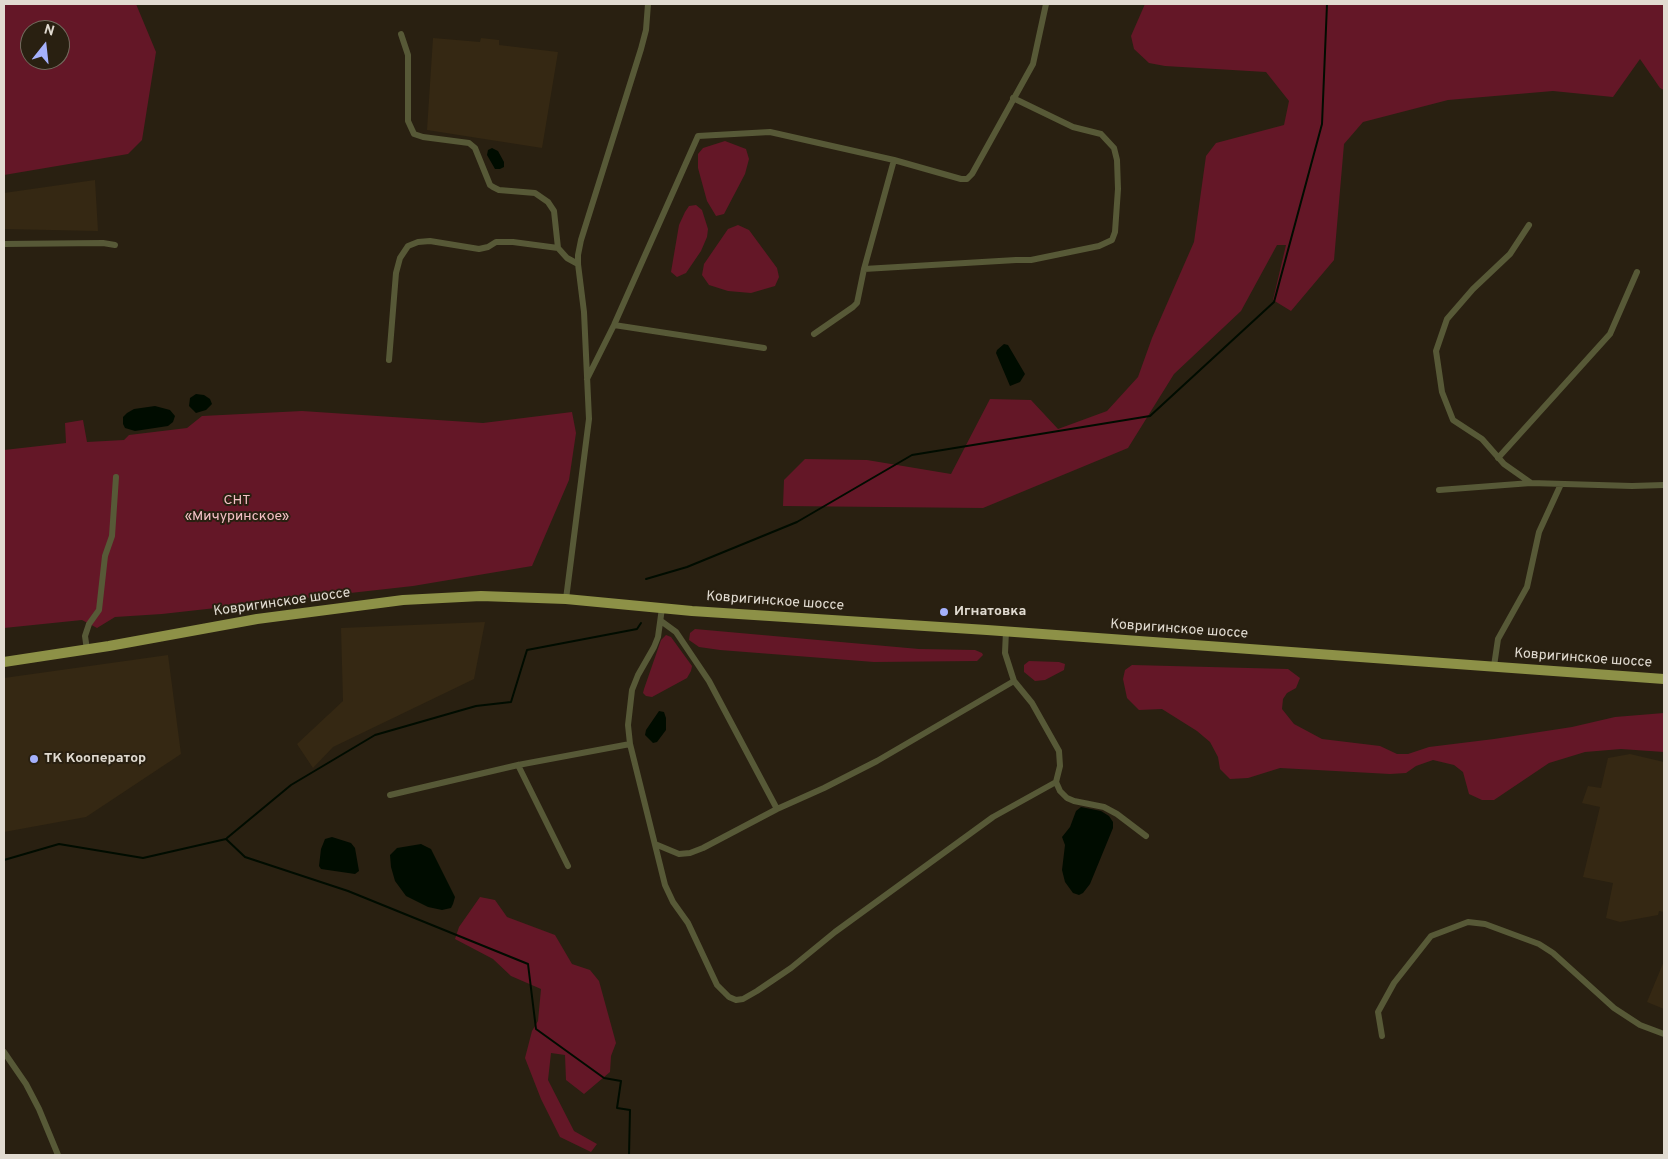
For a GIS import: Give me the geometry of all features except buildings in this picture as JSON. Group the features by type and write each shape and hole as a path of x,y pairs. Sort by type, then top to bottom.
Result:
{"main road":[{"name":"Ковригинское шоссе","path":"4,662 87,650 257,619 403,600 480,596 566,599 692,611 1006,631 1664,679"}],"street":[{"path":"566,599 589,419 584,312 578,264 581,240 641,49 646,30 648,4"},
{"path":"587,379 614,325 698,136 770,132 894,160 967,179 972,174 1033,64 1046,4"},
{"path":"401,34 408,55 408,122 414,134 423,137 469,143 475,148 493,187 499,190 535,194 548,202 554,211 558,248 566,258 578,264"},
{"path":"864,270 1031,260 1099,246 1112,240 1115,232 1118,190 1117,160 1114,148 1101,134 1073,128 1013,98"},
{"path":"814,334 857,303 894,160"},
{"path":"1529,225 1510,254 1473,289 1447,319 1436,351 1442,392 1453,420 1482,439 1504,464 1531,483"},
{"path":"389,360 396,273 400,258 408,246 418,242 430,241 479,248 488,247 496,242 514,242 558,248"},
{"path":"4,244 103,243 115,245"},
{"path":"1498,458 1610,334 1637,272"},
{"path":"614,325 764,348"},
{"path":"87,650 85,636 89,624 99,610 105,556 112,536 116,477"},
{"path":"1439,490 1531,483 1632,486 1664,484"},
{"path":"1494,666 1498,640 1527,587 1540,532 1561,484"},
{"path":"662,608 661,621 654,647 632,690 628,725 630,744 665,885 673,902 688,923 717,985 729,997 736,1000 743,999 791,968 835,932 993,817 1056,782"},
{"path":"661,621 676,632 709,681 777,809"},
{"path":"1006,631 1005,653 1014,681 1032,703 1058,752 1060,766 1056,782 1060,791 1067,798 1081,803 1104,807 1117,814 1146,836"},
{"path":"655,844 679,854 690,853 877,761 1014,681"},
{"path":"390,795 518,765 630,744"},
{"path":"518,765 568,866"},
{"path":"1382,1036 1378,1012 1394,983 1432,936 1468,922 1485,924 1539,944 1553,953 1614,1008 1640,1025 1664,1034"},
{"path":"4,1052 39,1109 58,1155"}],"shaded area":[{"path":"433,38 480,42 481,38 499,40 499,45 558,52 542,148 427,130"},
{"path":"492,148 498,151 504,162 504,167 500,169 495,169 487,155 488,150"},
{"path":"95,180 98,231 4,229 4,193"},
{"path":"1004,344 1008,345 1025,374 1020,382 1010,386 996,353"},
{"path":"196,394 204,395 210,399 212,404 206,410 196,413 189,406 190,398"},
{"path":"155,406 170,410 175,416 173,422 168,426 135,431 125,428 123,417 127,413 134,409"},
{"path":"485,622 474,679 333,747 313,768 297,744 343,701 341,628"},
{"path":"168,655 181,754 86,817 4,832 4,678"},
{"path":"659,711 664,712 666,730 657,742 653,743 645,735 646,730"},
{"path":"1630,754 1664,762 1664,912 1659,911 1658,915 1620,922 1606,918 1613,883 1583,877 1600,807 1582,803 1588,786 1601,788 1608,758"},
{"path":"1081,807 1101,811 1109,816 1113,822 1113,828 1090,884 1079,895 1073,893 1065,882 1062,870 1065,845 1062,837 1070,827 1076,811"},
{"path":"332,837 351,843 355,848 359,871 355,874 321,869 319,866 321,849 325,839"},
{"path":"421,844 431,849 455,897 451,908 442,910 428,907 406,896 395,881 390,855 397,848"},
{"path":"1664,961 1664,1009 1647,1002"}],"green space":[{"path":"4,4 136,4 156,52 142,140 128,154 4,175"},
{"path":"1145,4 1664,4 1664,90 1660,88 1640,59 1613,97 1553,91 1448,100 1363,122 1344,144 1334,260 1291,311 1273,300 1286,245 1277,245 1241,311 1174,374 1128,448 983,508 783,506 784,480 805,459 867,460 951,474 990,399 1031,400 1058,429 1107,411 1138,377 1152,338 1194,242 1206,156 1216,143 1284,125 1289,101 1266,72 1165,66 1149,63 1134,49 1131,36"},
{"path":"725,141 746,149 749,159 745,174 724,214 716,216 707,201 698,168 698,154 703,148"},
{"path":"696,205 702,210 708,229 707,237 701,251 686,273 677,277 671,272 679,225 689,206"},
{"path":"738,225 749,230 777,268 779,277 775,286 751,293 728,291 709,285 702,275 704,264 728,229"},
{"name":"СНТ «Мичуринское»","path":"302,411 483,423 572,412 576,433 569,480 532,566 413,586 162,614 115,617 97,628 82,620 4,628 4,450 66,443 65,423 83,420 87,442 124,440 129,435 187,428 202,416"},
{"path":"695,629 919,649 975,650 983,655 977,661 874,662 720,650 699,647 689,640 690,633"},
{"path":"666,635 671,637 692,666 691,671 687,678 652,697 646,696 643,693 644,689 661,640"},
{"path":"1029,661 1059,662 1065,664 1064,670 1045,680 1035,681 1024,672 1024,665"},
{"path":"1132,665 1288,669 1300,678 1296,688 1287,693 1283,699 1282,709 1294,724 1322,739 1380,746 1397,754 1408,754 1429,747 1572,727 1615,717 1664,713 1664,752 1621,749 1585,752 1549,763 1494,800 1482,800 1469,794 1463,772 1454,765 1433,760 1416,766 1406,773 1390,774 1280,768 1248,778 1230,779 1220,769 1218,757 1210,742 1197,731 1162,709 1139,710 1127,698 1123,679 1125,670"},
{"path":"480,897 495,900 507,917 555,935 572,964 590,970 599,981 616,1043 611,1056 610,1072 584,1094 566,1080 565,1055 551,1053 548,1080 574,1131 597,1144 591,1152 560,1137 541,1099 525,1058 532,1031 538,1021 541,989 511,976 493,959 455,939 459,927"}],"waterway":[{"path":"646,579 687,567 797,522 912,455 1150,416 1274,302 1322,124 1327,4"},
{"path":"227,838 291,785 375,735 476,706 511,702 527,650 637,629 641,623"},
{"path":"4,860 59,844 143,858 226,839 245,857 348,891 528,964 536,1029 604,1078 621,1081 617,1108 630,1110 629,1155"}],"place":[{"name":"Игнатовка","path":"944,612"},
{"name":"ТК Кооператор","path":"34,759"}]}
